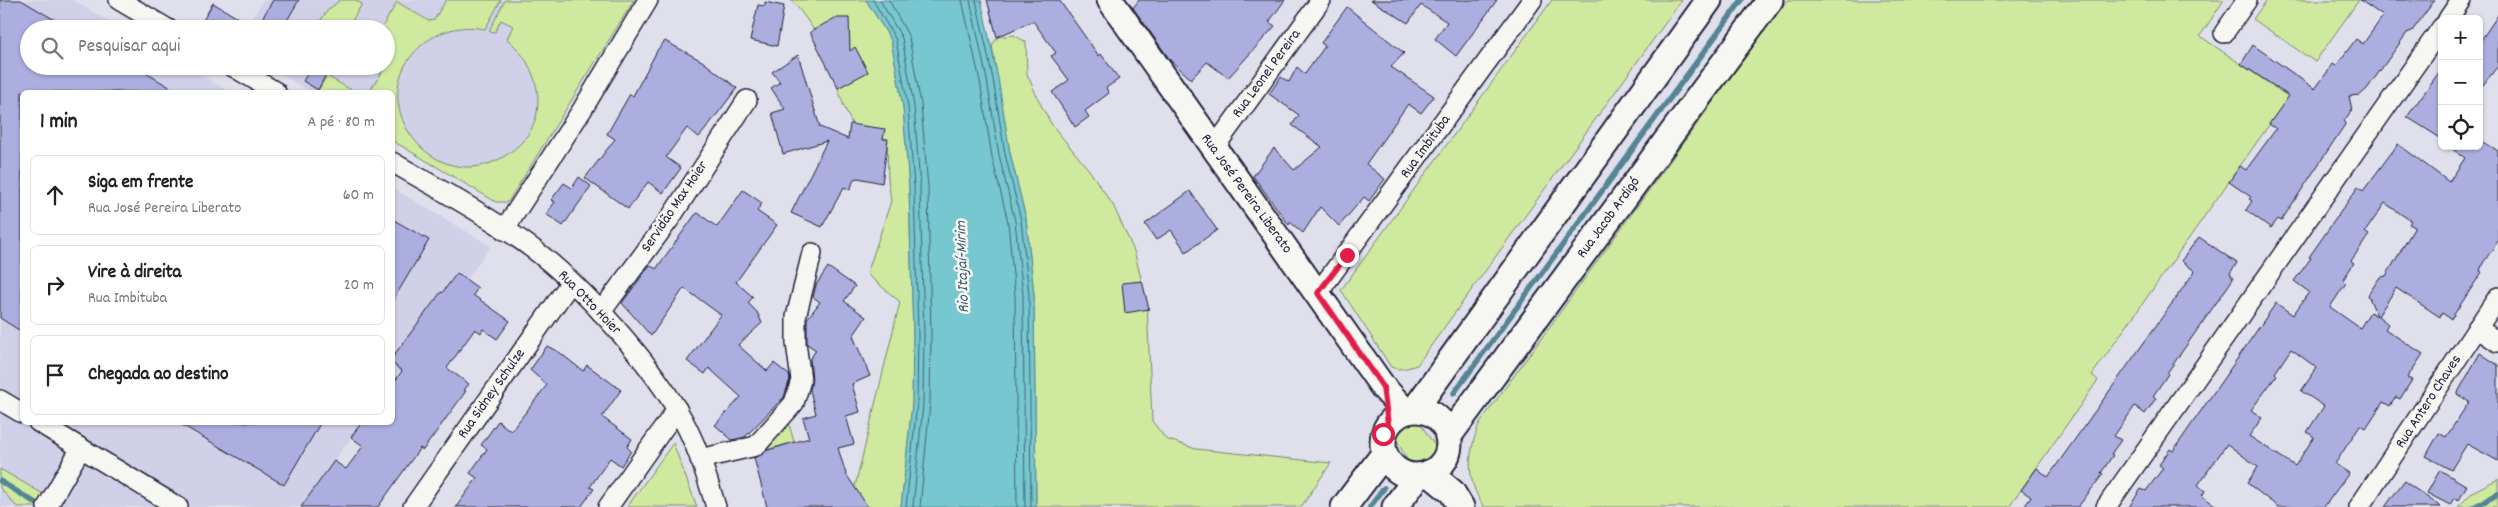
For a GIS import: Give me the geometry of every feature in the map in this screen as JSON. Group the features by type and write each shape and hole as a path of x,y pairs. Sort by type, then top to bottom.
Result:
{"main road":[{"name":"Rua José Pereira Liberato","path":"1110,0 1403,415"},
{"path":"1435,461 1401,473 1388,462 1384,454 1383,434 1403,415 1709,0"},
{"name":"Rua Jacob Ardigó","path":"1395,507 1435,461 1770,0"},
{"path":"1403,415 1433,414 1446,428 1435,461 1456,500"},
{"path":"1344,507 1384,454"}],"street":[{"path":"119,0 153,20"},
{"path":"504,230 582,110 648,0"},
{"name":"Rua Leonel Pereira","path":"1214,148 1320,0"},
{"name":"Rua Imbituba","path":"1318,293 1532,0"},
{"path":"2224,32 2247,0"},
{"path":"2451,15 2461,0"},
{"path":"2106,507 2438,33"},
{"path":"247,75 273,90"},
{"name":"Servidão Max Hoier","path":"601,312 670,217 747,100"},
{"name":"Rua Otto Hoier","path":"395,164 540,254 601,312 677,409 700,459 716,507"},
{"path":"700,459 756,446 794,403 801,380 796,343 796,317 812,253"},
{"name":"Rua Sidney Schulze","path":"413,507 571,282"},
{"name":"Rua Antero Chaves","path":"2359,507 2498,297"},
{"path":"2477,328 2498,342"},
{"path":"0,400 20,412"},
{"path":"608,507 677,409"},
{"path":"43,425 178,507"},
{"path":"47,507 81,448"}],"shaded area":[{"path":"0,0 73,0 107,20 20,20 20,75 201,75 227,90 20,90 20,425 361,425 301,507 0,507"},
{"path":"263,0 634,0 508,202 496,202 395,142 395,90 308,90 282,75 395,75 395,20 251,20"},
{"path":"395,189 491,246 395,378"}],"green space":[{"path":"340,0 355,0 362,4 352,20 321,20 327,11"},
{"path":"446,0 501,0 485,29 454,29 427,41 405,65 398,91 402,118 415,141 436,158 462,167 490,163 519,145 529,133 535,119 538,104 533,75 518,49 507,39 513,26 501,20 495,32 489,31 505,0 634,0 508,202 496,202 395,142 395,90 370,90 380,75 395,75 395,20 386,20 397,2 429,21 434,20"},
{"path":"791,0 866,0 891,40 903,107 909,188 913,335 912,404 901,507 850,507 900,302 867,274 891,201 888,179 887,139 858,133 843,104 824,47"},
{"path":"1552,0 1682,0 1417,365 1401,369 1391,367 1341,290"},
{"path":"1787,0 2224,0 2200,36 2290,98 2286,101 2092,375 2098,380 2009,507 1484,507 1474,486 1470,466 1472,446 1479,424"},
{"path":"2267,0 2359,0 2315,62 2253,19"},
{"path":"1014,35 1026,42 1027,74 1052,125 1089,170 1113,205 1134,251 1147,302 1152,421 1166,439 1196,449 1331,463 1301,507 1036,507 1034,295 1026,219 1010,153 992,45 998,37"},
{"path":"327,76 352,90 318,90"},
{"path":"1415,416 1440,453 1432,464 1425,467 1411,468 1391,429 1401,417"},
{"path":"789,424 794,442 759,452"},
{"path":"673,443 697,507 627,507"},
{"path":"0,469 45,495 38,507 17,507 0,488"},
{"path":"2498,479 2498,507 2458,507 2474,491"}],"water":[{"name":"Rio Itajaí-Mirim","path":"866,0 981,0 998,78 1010,153 1026,219 1034,295 1036,507 901,507 912,404 913,335 909,188 903,107 891,40"}],"building":[{"path":"0,0 21,0 55,20 20,20 20,75 149,75 175,90 20,90 20,331 0,318"},
{"path":"273,0 299,0 287,20 261,20"},
{"path":"987,0 1059,0 1099,56 1101,54 1119,79 1106,88 1109,93 1085,111 1089,117 1075,127 1052,92 1069,80 1051,56 1056,53 1033,21 997,37"},
{"path":"1139,0 1285,0 1269,22 1275,26 1228,78 1207,62 1191,79 1170,60 1133,8"},
{"path":"1371,0 1497,0 1456,56 1435,39 1447,22 1421,5 1408,23"},
{"path":"2360,0 2435,0 2412,31 2407,33 2367,89 2360,95 2349,96 2352,110 2344,121 2346,123 2281,221 2278,219 2271,228 2246,210 2252,201 2249,199 2251,197 2229,182 2240,166 2246,170 2276,129 2269,124 2289,96 2241,64 2253,45 2315,89 2333,64 2336,66 2356,39 2363,44 2383,16"},
{"path":"765,2 784,6 777,46 750,40 758,5 765,6"},
{"path":"213,3 241,20 203,20"},
{"path":"1347,7 1404,53 1391,67 1434,96 1421,113 1408,104 1366,164 1385,179 1369,201 1364,197 1339,226 1320,207 1303,233 1290,222 1289,225 1253,176 1274,148 1294,170 1322,147 1292,125 1299,115 1269,94 1281,77 1289,82 1297,67 1305,74 1325,46 1321,43"},
{"path":"2498,15 2498,66 2483,85 2483,60 2483,37"},
{"path":"835,18 849,18 850,51 855,47 868,72 838,88 810,32"},
{"path":"665,41 702,61 737,88 699,137 687,128 666,157 681,168 663,193 648,182 628,209 585,178 615,139 607,134 630,94 633,96 658,49"},
{"path":"798,55 820,127 848,139 850,124 885,129 883,139 888,139 882,183 858,178 854,179 850,190 844,187 822,227 791,213 827,141 783,154 772,113 785,109 771,88 780,82 772,72"},
{"path":"2438,74 2438,136 2407,117"},
{"path":"307,75 325,76 318,90 303,81"},
{"path":"2483,142 2498,151 2498,241 2483,263 2480,271 2482,272 2451,319 2442,313 2440,317 2396,288 2378,316 2388,324 2385,329 2423,354 2407,378 2412,380 2400,399 2396,397 2390,406 2383,402 2366,428 2360,425 2335,464 2349,473 2324,507 2278,507 2247,483 2258,467 2227,444 2198,485 2205,491 2202,496 2218,507 2129,507 2141,489 2146,491 2163,468 2159,465 2170,449 2173,451 2276,303 2293,315 2309,292 2294,281 2358,187 2363,191 2398,144 2449,182 2465,158 2454,150 2483,150","holes":["2385,203 2411,221 2409,224 2415,227 2386,276 2380,277 2368,295 2377,316 2370,312 2360,328 2330,307 2346,283 2343,280 2354,263 2351,261 2369,235 2365,232","2291,349 2317,368 2301,391 2324,406 2307,432 2314,437 2295,466 2249,436 2262,418 2251,410 2277,375 2275,373"]},
{"path":"579,177 591,186 563,226 546,214 555,202 551,200 564,183 572,188"},
{"path":"743,190 762,203 757,211 777,225 736,282 753,297 748,303 757,312 762,323 738,345 767,371 774,363 789,375 790,379 784,397 745,437 732,440 715,425 741,397 709,368 705,374 687,361 721,315 684,288 651,336 622,303 650,265 656,269 695,215 698,213 717,227"},
{"path":"1190,191 1217,230 1186,252 1171,230 1156,240 1145,224"},
{"path":"395,221 429,240 395,297"},
{"path":"2199,237 2237,263 2230,273 2233,279 2167,373 2153,396 2156,398 2145,414 2135,406 2114,436 2121,440 2111,454 2113,455 2101,473 2103,474 2078,507 2024,507 2031,497 2021,490 2037,468 2048,477 2195,271 2181,261"},
{"path":"828,267 855,286 844,301 866,317 853,336 870,376 852,384 860,412 846,416 854,444 838,448 846,474 868,507 767,507 754,458 768,450 809,438 803,418 816,414 810,390 812,379 810,359 816,350 807,344 807,319 820,302 813,297 816,285"},
{"path":"457,273 478,288 473,295 510,321 497,339 483,329 481,333 475,329 447,368 469,384 464,390 466,391 423,450 420,448 378,507 301,507 334,461 346,469 363,446 351,437 360,425 395,425 395,381 402,371 395,365 395,354"},
{"path":"1142,281 1149,309 1125,313 1122,283"},
{"path":"547,346 559,352 583,371 587,365 621,390 602,417 632,439 627,447 631,451 621,466 610,458 590,487 594,489 581,507 456,507 477,478 470,473 487,449 481,445 498,421 511,431 547,385 530,370"},
{"path":"2480,353 2498,365 2498,461 2467,444 2451,470 2426,456 2439,433 2446,437 2469,402 2457,394"},
{"path":"182,425 319,425 284,485"},
{"path":"2440,470 2467,486 2459,500 2454,498 2450,505 2427,493"},
{"path":"2404,481 2441,507 2385,507"}],"waterway":[{"path":"1454,393 1742,0"},
{"path":"0,481 39,505"},
{"path":"1370,507 1384,488"},
{"path":"2474,507 2498,494"}],"route":[{"path":"1347,255 1318,293 1383,387 1388,424 1383,434"}]}
